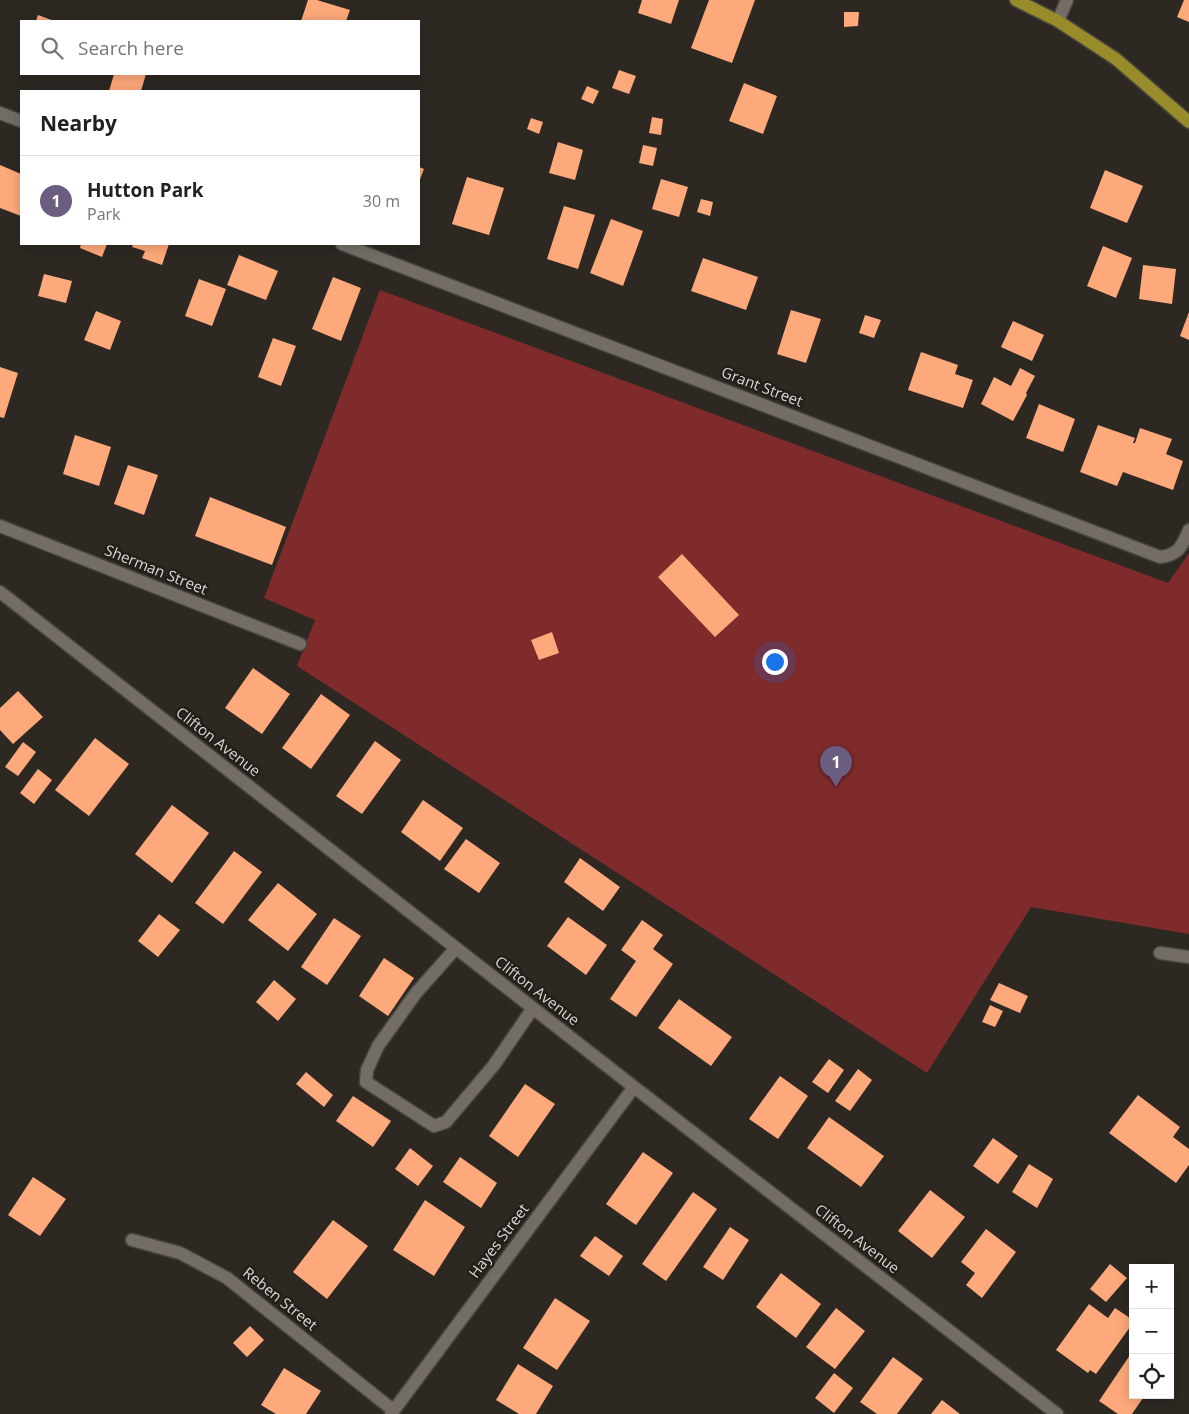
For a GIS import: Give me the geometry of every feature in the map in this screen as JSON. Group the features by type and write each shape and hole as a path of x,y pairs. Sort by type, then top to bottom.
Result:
{"main road":[{"path":"1016,0 1058,21 1116,59 1189,122"}],"street":[{"path":"1058,21 1067,0"},
{"path":"0,113 20,121"},
{"name":"Grant Street","path":"345,245 1160,557 1171,556 1180,548 1189,530"},
{"name":"Sherman Street","path":"0,526 300,644"},
{"name":"Clifton Avenue","path":"0,592 532,1008 1057,1414"},
{"path":"456,948 416,993 378,1046 367,1070 366,1082 434,1126 446,1122 494,1065 532,1008"},
{"path":"1160,953 1189,956"},
{"name":"Hayes Street","path":"392,1412 634,1087"},
{"name":"Reben Street","path":"132,1240 180,1253 227,1278 392,1412"}],"shaded area":[{"path":"380,290 1168,583 1189,553 1189,934 1031,907 927,1073 297,666 315,620 264,598"}],"building":[{"path":"308,0 317,0 350,10 346,20 301,20"},
{"path":"642,0 679,0 671,24 638,13"},
{"path":"709,0 755,0 732,63 691,48"},
{"path":"1184,0 1189,0 1189,22 1177,17"},
{"path":"844,12 859,12 858,26 844,27"},
{"path":"38,15 51,20 36,20"},
{"path":"619,70 636,76 629,94 612,88"},
{"path":"114,75 146,75 141,90 109,90"},
{"path":"744,83 777,96 763,134 729,121"},
{"path":"587,86 599,91 593,104 581,99"},
{"path":"652,117 663,119 661,135 649,133"},
{"path":"531,118 543,122 539,134 527,129"},
{"path":"558,142 583,150 575,180 549,173"},
{"path":"643,145 657,148 653,166 639,163"},
{"path":"0,165 20,174 20,216 0,208"},
{"path":"420,167 424,169 420,179"},
{"path":"1105,170 1143,186 1127,223 1090,208"},
{"path":"467,177 504,188 489,235 452,224"},
{"path":"661,179 688,187 679,217 652,209"},
{"path":"701,199 713,202 710,216 697,212"},
{"path":"564,206 595,215 578,269 547,259"},
{"path":"611,219 643,231 623,286 590,273"},
{"path":"81,245 107,245 102,257 80,248"},
{"path":"133,245 169,245 162,265 142,258 145,251 132,247"},
{"path":"1103,246 1132,258 1116,298 1087,286"},
{"path":"239,255 278,271 266,300 227,285"},
{"path":"703,258 758,277 746,310 691,291"},
{"path":"1143,265 1176,269 1172,304 1139,299"},
{"path":"44,274 72,281 66,303 38,296"},
{"path":"333,277 361,288 341,341 312,329"},
{"path":"199,279 226,289 212,326 185,316"},
{"path":"791,310 821,319 806,363 777,354"},
{"path":"96,311 121,321 110,350 84,340"},
{"path":"1189,312 1189,340 1180,336"},
{"path":"865,315 881,320 874,338 859,333"},
{"path":"1013,321 1044,335 1032,361 1001,347"},
{"path":"273,338 296,346 281,386 258,377"},
{"path":"921,352 958,365 955,374 973,380 963,408 908,390"},
{"path":"0,367 18,373 4,418 0,417"},
{"path":"1020,368 1035,376 1013,421 981,404 994,377 1011,386"},
{"path":"1039,404 1075,419 1063,452 1026,438"},
{"path":"1098,425 1135,438 1133,443 1135,443 1140,428 1172,439 1166,454 1183,461 1173,490 1123,472 1117,486 1080,472"},
{"path":"75,435 111,447 99,486 63,474"},
{"path":"128,465 158,475 144,515 114,504"},
{"path":"210,497 286,527 272,565 195,536"},
{"path":"682,554 739,615 715,637 658,577"},
{"path":"552,632 559,653 539,660 531,640"},
{"path":"253,668 290,694 262,734 225,708"},
{"path":"18,691 43,717 13,744 0,730 0,708"},
{"path":"321,694 350,715 311,769 282,748"},
{"path":"95,738 129,764 89,816 55,790"},
{"path":"375,741 401,760 362,814 336,796"},
{"path":"23,742 36,752 18,776 5,767"},
{"path":"38,769 52,780 34,804 20,793"},
{"path":"423,800 463,828 440,861 401,832"},
{"path":"172,805 209,833 172,883 135,854"},
{"path":"466,839 500,863 479,893 444,869"},
{"path":"234,851 262,872 223,924 195,903"},
{"path":"580,858 620,887 603,911 564,882"},
{"path":"278,883 317,914 288,951 248,920"},
{"path":"159,914 180,930 158,957 138,941"},
{"path":"568,917 607,945 586,975 547,946"},
{"path":"334,918 361,936 327,985 301,967"},
{"path":"642,920 663,935 653,949 673,964 636,1017 610,999 636,961 621,950"},
{"path":"384,958 414,978 388,1016 359,996"},
{"path":"274,980 296,999 278,1021 256,1002"},
{"path":"999,983 1028,996 1020,1013 990,1000"},
{"path":"679,999 732,1037 711,1066 658,1028"},
{"path":"990,1005 1003,1011 995,1027 982,1022"},
{"path":"829,1059 844,1070 828,1093 812,1082"},
{"path":"858,1069 872,1080 850,1111 835,1101"},
{"path":"306,1072 333,1095 324,1107 296,1084"},
{"path":"780,1076 808,1096 778,1139 749,1119"},
{"path":"525,1084 555,1104 518,1157 489,1136"},
{"path":"1138,1095 1180,1127 1173,1137 1189,1149 1189,1165 1176,1183 1109,1133"},
{"path":"353,1096 391,1121 373,1147 336,1121"},
{"path":"829,1117 884,1156 861,1187 807,1148"},
{"path":"993,1138 1018,1156 998,1184 973,1166"},
{"path":"410,1148 433,1166 418,1186 395,1169"},
{"path":"643,1152 673,1173 636,1225 606,1204"},
{"path":"460,1157 497,1183 481,1208 443,1182"},
{"path":"1029,1164 1053,1179 1037,1208 1012,1192"},
{"path":"33,1177 66,1199 40,1236 8,1215"},
{"path":"930,1190 965,1217 932,1258 898,1231"},
{"path":"693,1192 717,1209 666,1281 642,1264"},
{"path":"425,1200 465,1227 434,1276 393,1250"},
{"path":"333,1220 368,1246 327,1299 293,1272"},
{"path":"730,1227 749,1240 723,1280 703,1267"},
{"path":"986,1229 1016,1252 982,1298 966,1285 975,1273 961,1262"},
{"path":"595,1236 623,1256 609,1276 580,1256"},
{"path":"1110,1264 1127,1278 1106,1302 1090,1289"},
{"path":"781,1273 821,1304 796,1338 756,1307"},
{"path":"555,1298 590,1321 557,1370 523,1348"},
{"path":"1089,1304 1108,1318 1115,1308 1129,1317 1129,1329 1096,1374 1090,1370 1088,1373 1056,1350"},
{"path":"836,1308 865,1331 835,1369 806,1347"},
{"path":"250,1326 264,1340 247,1357 233,1343"},
{"path":"1129,1356 1129,1399 1142,1399 1132,1414 1118,1414 1099,1401"},
{"path":"893,1357 923,1379 897,1414 877,1414 860,1402"},
{"path":"518,1364 553,1386 536,1414 519,1414 496,1400"},
{"path":"284,1368 321,1391 306,1414 276,1414 261,1405"},
{"path":"834,1373 853,1388 834,1413 815,1398"},
{"path":"942,1400 960,1414 931,1414"}],"place":[{"name":"Hutton Park","path":"836,787"}]}
